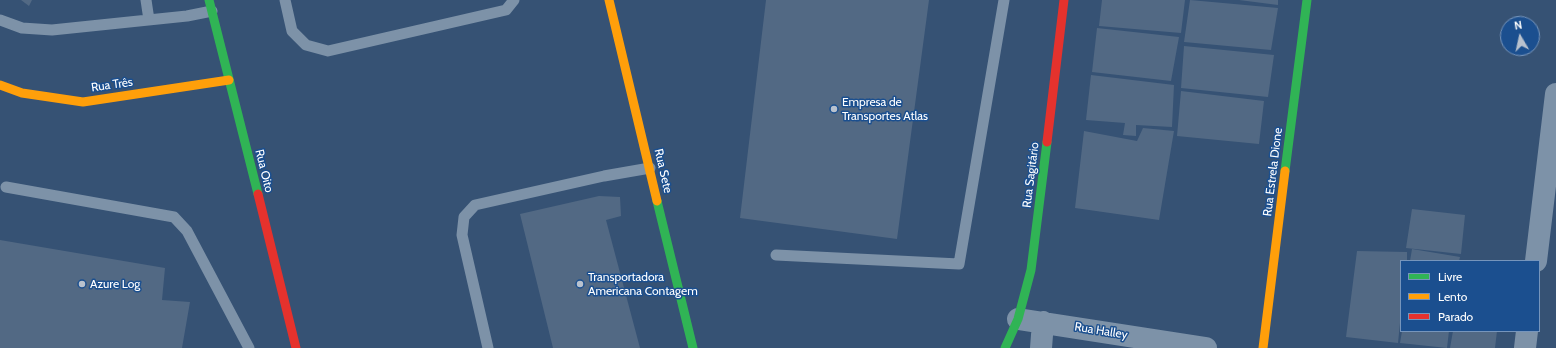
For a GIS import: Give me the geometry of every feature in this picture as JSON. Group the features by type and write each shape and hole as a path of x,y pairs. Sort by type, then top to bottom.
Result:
{"street":[{"name":"Rua Sete","path":"609,0 693,348"},
{"name":"Rua Sagitário","path":"1005,348 1018,319 1031,270 1064,0"},
{"name":"Rua Estrela Dione","path":"1263,348 1307,0"},
{"name":"Rua Oito","path":"210,5 296,348"},
{"name":"Rua Três","path":"0,85 22,93 83,102 229,80"},
{"path":"1536,260 1556,94"},
{"name":"Rua Halley","path":"1018,319 1206,348"},
{"path":"1041,348 1043,322"},
{"path":"1525,348 1527,332"}],"lane":[{"path":"146,0 149,20"},
{"path":"285,0 292,31 306,44 328,51 506,10 514,0"},
{"path":"776,255 959,264 1004,0"},
{"path":"0,20 22,28 52,30 149,20 210,5"},
{"path":"488,348 462,235 464,217 476,205 604,176 650,168"},
{"path":"6,187 174,217 187,231 249,348"}],"building":[{"path":"21,0 32,0 29,6"},
{"name":"Empresa de Transportes Atlas","path":"766,0 929,0 897,239 740,218"},
{"path":"1102,0 1185,0 1181,33 1099,26"},
{"path":"1190,0 1278,8 1271,50 1184,42"},
{"path":"1239,0 1278,0 1278,5"},
{"path":"1097,28 1179,37 1171,81 1092,72"},
{"path":"1184,46 1274,55 1268,97 1181,88"},
{"path":"1091,75 1174,85 1172,127 1136,125 1136,136 1123,135 1125,123 1086,120"},
{"path":"1181,91 1264,101 1259,144 1177,136"},
{"path":"1143,128 1174,131 1159,220 1075,208 1084,131 1137,141"},
{"name":"Transportadora Americana Contagem","path":"599,196 620,197 621,216 606,220 640,348 553,348 520,214"},
{"path":"1412,209 1465,215 1461,254 1406,248"},
{"name":"Azure Log","path":"0,240 165,268 162,300 190,302 182,348 0,348"},
{"path":"1412,249 1460,257 1459,260 1410,260"},
{"path":"1357,251 1407,252 1407,260 1400,260 1400,323 1398,343 1346,337"},
{"path":"1402,332 1449,332 1447,348 1400,343"},
{"path":"1453,332 1497,332 1495,348 1450,348"}],"traffic: fast":[{"path":"209,0 258,194"},
{"path":"1285,171 1307,0"},
{"path":"1005,348 1018,319 1031,270 1047,142"},
{"path":"657,201 693,348"}],"traffic: slow":[{"path":"609,0 657,201"},
{"path":"0,85 22,93 83,102 229,80"},
{"path":"1263,348 1285,171"}],"traffic: jam":[{"path":"1047,142 1064,0"},
{"path":"258,194 296,348"}],"place":[{"name":"Empresa de Transportes Atlas","path":"834,109"},
{"name":"Azure Log","path":"82,284"},
{"name":"Transportadora Americana Contagem","path":"580,284"}]}
